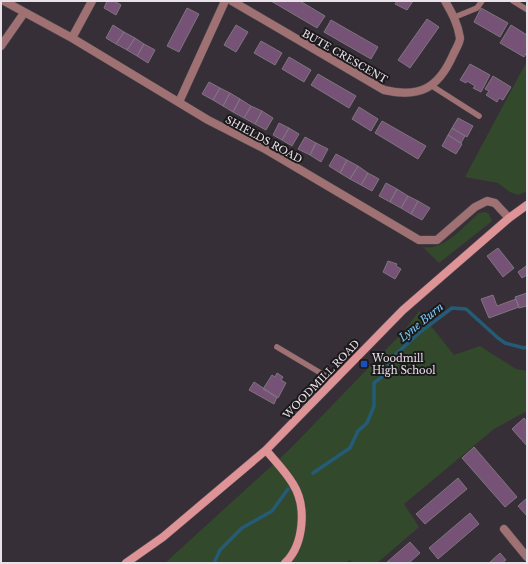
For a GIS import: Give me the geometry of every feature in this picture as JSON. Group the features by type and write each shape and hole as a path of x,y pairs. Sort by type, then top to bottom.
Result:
{"street":[{"name":"SHIELDS ROAD","path":"4,1 72,38 179,102 419,240 437,240 475,207 487,201 495,203 509,218"},
{"path":"72,38 92,1"},
{"path":"179,102 225,1"},
{"name":"BUTE CRESCENT","path":"232,1 384,90 400,94 416,93 432,86 450,64 460,40 455,17 445,1"},
{"path":"1,46 24,13"},
{"name":"WOODMILL ROAD","path":"126,563 163,537 266,450 408,305 509,218 527,205"},
{"path":"266,450 294,485 301,503 298,542 285,563"},
{"path":"504,529 527,557"}],"lane":[{"path":"455,17 477,8 482,1"},
{"path":"514,1 526,9"},
{"path":"432,86 479,116"},
{"path":"277,347 334,381"}],"green space":[{"path":"527,61 527,191 518,195 510,192 498,183 465,177"},
{"path":"486,212 489,214 492,221 439,263 423,247 431,247 446,241 460,231 479,213"},
{"path":"419,311 454,355 480,346 516,369 527,371 527,411 494,429 404,504 419,527 377,563 353,563 350,560 345,563 165,563 289,450 404,331"}],"building":[{"path":"107,1 114,1 121,5 116,15 104,8"},
{"path":"271,1 300,1 325,16 317,28"},
{"path":"397,1 413,1 407,10 395,4"},
{"path":"187,8 199,14 179,52 167,46"},
{"path":"481,8 508,23 500,37 474,22"},
{"path":"427,19 439,27 410,68 398,60"},
{"path":"331,20 378,47 371,59 324,32"},
{"path":"113,25 124,32 116,44 106,38"},
{"path":"236,25 248,32 236,52 224,45"},
{"path":"511,25 527,35 527,52 524,57 500,43"},
{"path":"124,32 135,38 127,50 116,44"},
{"path":"135,38 144,44 137,56 127,50"},
{"path":"261,41 282,53 275,65 254,53"},
{"path":"144,44 155,50 148,63 137,56"},
{"path":"289,57 311,70 304,82 282,69"},
{"path":"470,64 490,75 481,92 473,88 475,86 467,81 466,83 460,80"},
{"path":"318,74 356,96 349,108 311,85"},
{"path":"493,76 511,87 503,100 499,98 497,102 486,95 489,91 485,89"},
{"path":"209,82 220,88 213,100 202,94"},
{"path":"220,88 230,93 223,106 213,100"},
{"path":"230,93 240,99 233,112 223,106"},
{"path":"240,99 251,106 244,118 233,112"},
{"path":"251,106 262,111 255,124 244,118"},
{"path":"359,107 378,119 371,131 352,119"},
{"path":"262,111 273,118 266,130 255,124"},
{"path":"458,118 473,126 467,137 452,128"},
{"path":"382,121 426,146 418,159 375,133"},
{"path":"279,123 289,128 282,140 273,135"},
{"path":"289,128 299,134 292,146 282,140"},
{"path":"452,128 465,136 461,143 448,135"},
{"path":"448,135 462,144 456,154 442,146"},
{"path":"305,137 316,143 310,155 298,149"},
{"path":"316,143 328,149 321,162 310,155"},
{"path":"336,154 347,160 340,173 329,166"},
{"path":"347,160 358,166 350,179 340,173"},
{"path":"358,166 368,173 361,185 350,179"},
{"path":"368,173 379,179 372,191 361,185"},
{"path":"386,183 397,189 390,202 379,196"},
{"path":"397,189 408,196 401,208 390,202"},
{"path":"408,196 418,201 411,214 401,208"},
{"path":"418,201 430,208 422,220 411,214"},
{"path":"498,248 514,268 503,277 487,256"},
{"path":"388,261 397,264 396,266 401,269 395,279 383,272"},
{"path":"526,266 527,275 522,278 518,272"},
{"path":"527,293 527,306 519,308 515,297"},
{"path":"493,295 497,306 516,299 519,307 489,318 481,299"},
{"path":"277,373 283,377 281,380 286,383 278,398 263,389 272,375 275,377"},
{"path":"254,382 277,397 274,404 249,390"},
{"path":"524,418 527,422 527,446 512,429"},
{"path":"474,447 517,497 505,507 462,458"},
{"path":"458,478 467,489 425,524 416,514"},
{"path":"527,498 527,516 518,506"},
{"path":"470,513 479,524 438,559 429,548"},
{"path":"410,542 420,553 409,563 386,563"},
{"path":"500,553 506,560 502,563 489,563"}],"waterway":[{"name":"Lyne Burn","path":"313,473 350,448 358,431 367,423 374,406 374,383 383,376 393,357 420,332 452,308 466,309 505,343 524,348 527,347"},
{"name":"Lyne Burn","path":"214,563 220,550 242,528 272,511 288,489"}],"place":[{"name":"Woodmill High School","path":"364,364"}]}
